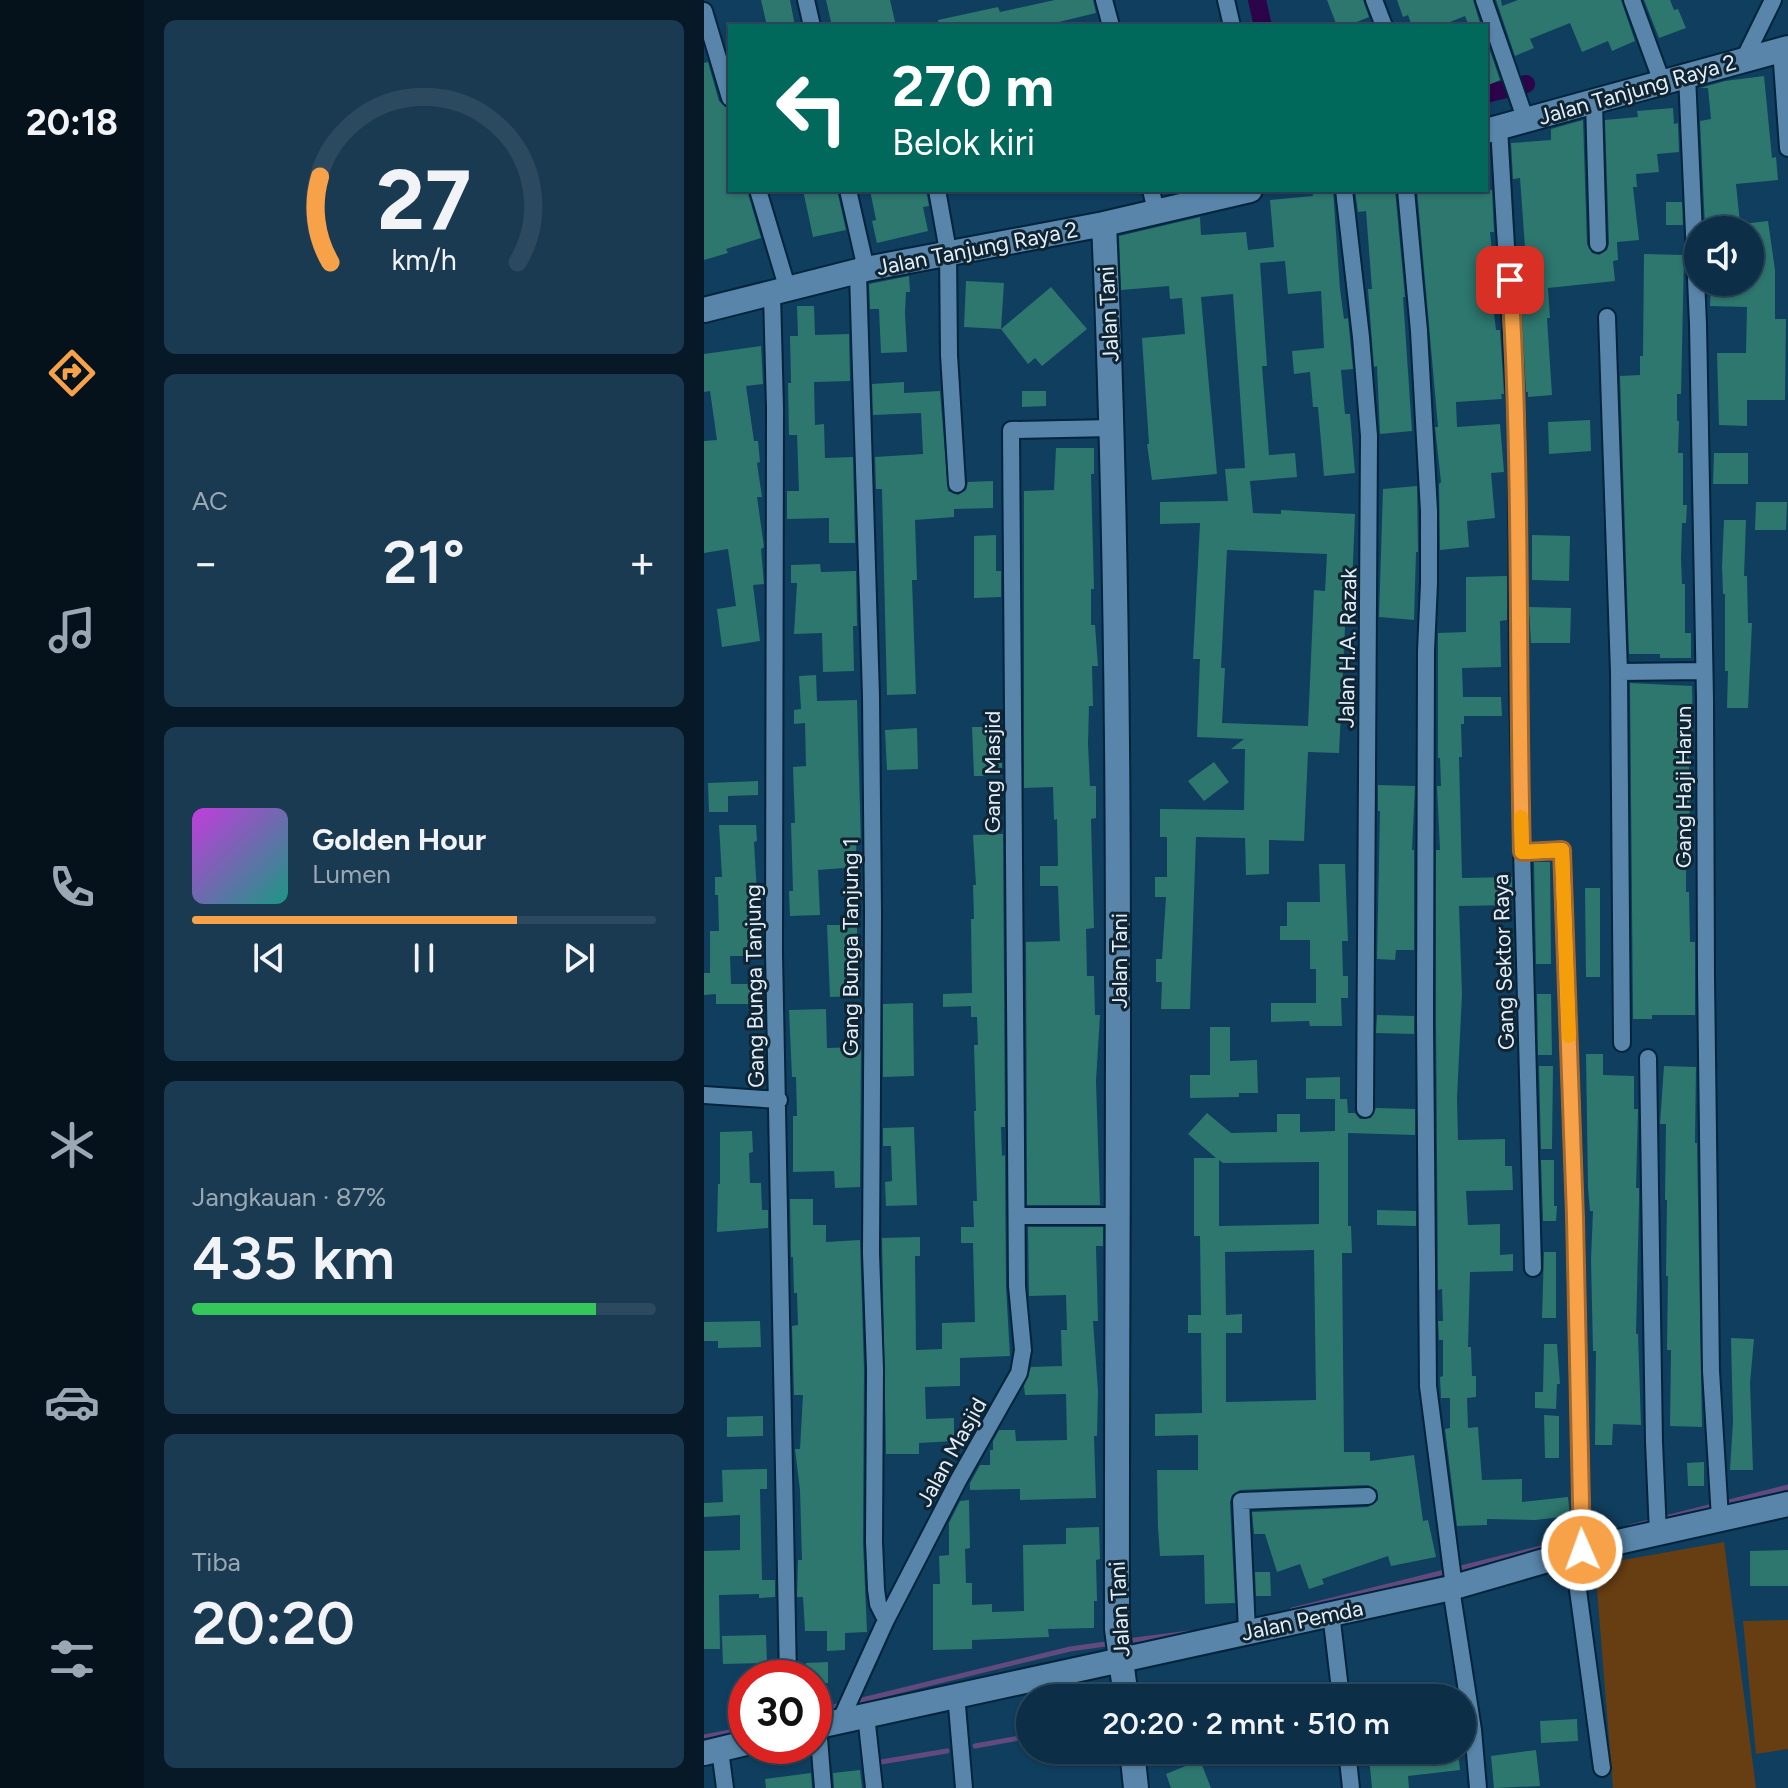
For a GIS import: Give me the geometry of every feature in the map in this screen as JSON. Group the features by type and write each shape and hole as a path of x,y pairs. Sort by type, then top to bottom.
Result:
{"street":[{"path":"806,0 812,24"},
{"path":"1104,0 1110,24"},
{"path":"1226,0 1232,24"},
{"path":"1374,0 1383,24"},
{"path":"1484,0 1523,113"},
{"path":"1632,0 1662,82"},
{"path":"1744,59 1773,0"},
{"path":"704,11 728,91"},
{"path":"1784,48 1788,148"},
{"name":"Jalan Tanjung Raya 2","path":"1492,130 1523,113 1594,103 1784,48"},
{"name":"Gang Haji Harun","path":"1687,75 1698,324 1711,1371 1719,1510"},
{"path":"1594,103 1598,244"},
{"name":"Gang Sektor Raya","path":"1492,130 1517,432 1518,695 1533,1268"},
{"name":"Gang Bunga Tanjung","path":"758,192 780,292 775,408 773,805 788,1660"},
{"name":"Gang Bunga Tanjung 1","path":"848,192 862,271 871,711 874,1542 878,1604 886,1620"},
{"path":"937,192 948,251 949,355 957,484"},
{"name":"Jalan Tanjung Raya 2","path":"704,310 948,251 1104,224 1153,201 1232,192"},
{"name":"Jalan H.A. Razak","path":"1344,192 1369,436 1365,1109"},
{"path":"1406,192 1422,375 1429,511 1425,1022 1428,1386 1478,1788"},
{"name":"Jalan Tani","path":"1104,224 1112,428 1119,930 1116,1216 1119,1646 1124,1684"},
{"path":"1607,317 1619,672 1622,1043"},
{"name":"Gang Masjid","path":"1017,1216 1011,430 1112,428"},
{"path":"1619,672 1704,671"},
{"path":"1522,852 1562,850 1575,1201 1579,1545 1602,1768"},
{"path":"1648,1058 1657,1524"},
{"path":"704,1095 779,1100"},
{"path":"1017,1216 1116,1216"},
{"name":"Jalan Masjid","path":"836,1720 1023,1361 1018,1300 1017,1216"},
{"path":"1247,1631 1241,1501 1368,1496"},
{"name":"Jalan Pemda","path":"836,1720 956,1694 1119,1646 1247,1631 1331,1613 1657,1524 1719,1510 1788,1504"},
{"path":"1331,1613 1339,1684"},
{"path":"956,1694 964,1788"},
{"path":"823,1788 836,1720"},
{"path":"836,1720 874,1788"},
{"path":"712,1752 725,1788"},
{"path":"1133,1764 1136,1788"},
{"path":"1348,1764 1351,1788"}],"shaded area":[{"path":"1724,1542 1756,1788 1613,1788 1595,1565"},
{"path":"1788,1620 1788,1749 1756,1754 1743,1621"}],"building":[{"path":"761,0 790,0 795,24 767,24"},
{"path":"826,0 890,0 896,24 832,24"},
{"path":"1055,0 1093,0 1096,13 1050,24 939,24 938,20 998,7 1000,12"},
{"path":"1327,0 1363,0 1369,17 1352,24 1336,24"},
{"path":"1397,0 1473,0 1480,24 1468,24 1465,16 1445,24 1411,24 1408,15 1403,17"},
{"path":"1496,0 1501,0 1502,6 1518,0 1621,0 1635,41 1612,51 1608,41 1582,52 1570,23 1530,39 1534,48 1515,56"},
{"path":"1644,0 1670,0 1674,10 1678,9 1686,28 1659,38"},
{"path":"1488,45 1500,80 1488,85"},
{"path":"708,62 719,101 728,109 728,192 748,192 761,238 704,260 704,63"},
{"path":"1764,76 1772,158 1776,157 1778,180 1736,184 1739,216 1704,216 1700,121 1711,119 1708,88 1700,88"},
{"path":"1673,108 1674,124 1678,123 1679,152 1657,154 1659,172 1636,174 1637,187 1633,187 1639,240 1617,242 1618,260 1613,261 1615,281 1548,288 1552,395 1528,397 1521,295 1526,294 1523,261 1526,261 1520,178 1513,179 1511,143 1551,140 1551,129 1583,120 1587,244 1592,253 1599,255 1607,250 1609,244 1605,120 1638,117 1637,111"},
{"path":"1492,190 1494,232 1490,232 1494,272 1489,272 1496,330 1500,330 1504,394 1501,394 1502,399 1456,402 1457,427 1500,424 1504,472 1491,473 1495,518 1467,521 1469,547 1440,550 1441,482 1435,427 1438,427 1417,192"},
{"path":"803,192 837,192 846,230 813,237"},
{"path":"870,192 926,192 929,206 923,207 928,231 877,243 872,221 876,220"},
{"path":"1312,192 1333,192 1340,289 1344,319 1348,318 1353,369 1341,370 1345,414 1350,414 1355,473 1324,476 1318,407 1313,407 1310,372 1294,374 1292,351 1324,348 1321,291 1288,294 1285,261 1260,263 1267,366 1262,366 1269,455 1295,453 1297,477 1250,481 1253,513 1281,514 1281,510 1355,514 1352,585 1347,585 1339,753 1308,752 1304,841 1269,840 1269,874 1246,875 1245,838 1196,837 1190,1009 1161,1009 1162,982 1156,982 1156,959 1162,959 1166,897 1155,897 1155,877 1167,877 1167,837 1160,837 1160,809 1244,810 1245,749 1231,749 1244,739 1197,737 1200,659 1193,659 1200,523 1160,524 1160,502 1228,501 1225,469 1245,468 1233,294 1201,297 1217,474 1152,480 1147,444 1142,338 1185,334 1182,298 1170,299 1169,286 1121,290 1119,236 1200,217 1201,235 1246,232 1248,250 1274,247 1270,200 1313,196","holes":["1227,550 1327,554 1325,591 1314,590 1308,726 1222,723 1225,668 1221,668"]},
{"path":"1355,192 1395,192 1405,297 1412,431 1380,434 1377,366 1374,367 1368,289 1372,289 1366,211 1358,212"},
{"path":"1666,202 1682,202 1683,225 1666,225"},
{"path":"1764,221 1768,221 1775,270 1775,319 1786,319 1785,400 1747,400 1747,426 1719,425 1717,353 1746,353 1747,307 1710,306 1711,296 1764,296"},
{"path":"1644,254 1684,255 1681,394 1677,394 1677,421 1678,453 1683,453 1683,505 1687,505 1686,523 1682,523 1681,558 1682,584 1685,584 1685,633 1691,633 1691,658 1629,654 1620,376 1640,375 1640,356 1643,356"},
{"path":"909,276 910,292 906,292 905,313 907,352 881,353 879,309 870,309 869,284"},
{"path":"966,281 1004,283 1001,329 964,327"},
{"path":"1051,287 1087,329 1042,366 1035,358 1028,364 1001,329"},
{"path":"797,306 814,306 815,335 849,334 850,381 814,382 815,425 824,424 825,458 853,457 855,543 829,543 829,518 787,519 787,491 799,491 797,435 789,435 788,383 791,383 790,336 798,336"},
{"path":"761,346 763,384 746,386 754,441 758,441 760,462 757,463 762,497 757,497 764,547 761,549 764,584 753,585 760,641 722,647 717,609 736,606 728,549 704,553 704,441 717,440 710,391 704,392 704,354"},
{"path":"904,382 904,393 940,391 948,491 958,495 966,490 968,482 993,481 993,508 954,509 954,517 915,520 917,580 912,580 916,694 887,695 882,489 876,489 875,457 923,454 921,413 873,415 872,384"},
{"path":"1022,391 1046,391 1046,406 1022,407"},
{"path":"1590,420 1591,451 1549,454 1548,422"},
{"path":"1056,448 1094,448 1094,474 1091,474 1094,589 1091,589 1091,625 1095,625 1098,666 1092,666 1093,706 1089,706 1088,744 1090,786 1096,786 1096,818 1091,819 1094,928 1086,929 1087,976 1094,976 1095,1015 1100,1015 1096,1081 1100,1205 1027,1205 1026,942 1060,941 1058,886 1040,886 1040,866 1058,866 1053,787 1024,788 1024,491 1054,490"},
{"path":"1714,453 1748,453 1748,484 1713,484"},
{"path":"1417,486 1418,552 1414,620 1379,617 1383,489"},
{"path":"1756,502 1787,502 1786,530 1755,530"},
{"path":"1724,520 1746,520 1744,576 1747,576 1748,623 1752,623 1748,708 1727,708 1722,567"},
{"path":"996,535 996,571 1001,571 1001,597 974,598 974,536"},
{"path":"1532,535 1570,536 1569,581 1532,580"},
{"path":"820,564 821,572 856,571 854,671 823,672 822,633 794,634 797,583 791,583 791,565"},
{"path":"1507,576 1507,620 1500,621 1501,667 1462,668 1463,697 1501,697 1502,716 1464,716 1464,724 1461,724 1462,878 1512,877 1512,905 1459,906 1462,994 1458,1140 1505,1139 1505,1166 1512,1166 1513,1190 1466,1191 1468,1225 1500,1224 1500,1255 1513,1254 1513,1271 1470,1272 1468,1347 1471,1347 1472,1376 1476,1376 1476,1397 1467,1398 1468,1428 1478,1427 1482,1480 1522,1479 1522,1502 1568,1497 1570,1516 1535,1520 1487,1519 1487,1525 1457,1526 1445,1429 1450,1428 1450,1398 1441,1398 1443,1340 1439,1340 1438,1321 1443,1321 1442,1289 1438,1290 1436,1022 1436,850 1440,850 1437,786 1441,786 1438,758 1438,633 1466,632 1466,577"},
{"path":"1529,607 1571,608 1570,643 1531,643"},
{"path":"816,675 817,701 857,700 861,844 856,844 857,867 818,870 820,915 790,916 789,891 793,891 791,823 795,823 793,767 806,766 805,723 794,724 794,710 801,709 799,676"},
{"path":"1630,683 1692,686 1693,730 1689,730 1690,859 1686,859 1686,892 1689,892 1690,942 1695,942 1695,1015 1652,1015 1652,1019 1633,1019"},
{"path":"972,727 1002,727 1002,776 974,776"},
{"path":"917,728 918,769 887,770 885,730"},
{"path":"1214,762 1229,782 1204,801 1188,781"},
{"path":"758,781 758,795 728,796 728,812 709,812 708,783"},
{"path":"1378,785 1415,786 1412,850 1414,950 1396,950 1395,960 1377,959"},
{"path":"719,825 756,825 756,956 730,956 731,984 756,984 756,1004 716,1004 716,994 704,995 704,973 710,973 710,931 719,931 715,877 722,877"},
{"path":"1003,834 1005,1127 1001,1127 1002,1156 1005,1155 1010,1356 960,1358 960,1386 925,1387 926,1419 954,1418 954,1441 919,1443 919,1454 886,1454 882,1238 920,1237 920,1256 915,1256 916,1350 942,1349 942,1323 975,1322 973,1243 961,1243 961,1227 974,1227 973,1201 977,1201 974,1045 978,1045 977,1017 971,1017 971,1006 943,1007 943,994 972,993 971,919 974,919 973,885 976,885 973,835"},
{"path":"1534,862 1550,862 1551,964 1536,964"},
{"path":"1319,864 1345,864 1348,941 1342,941 1343,976 1348,976 1348,998 1341,998 1342,1026 1310,1026 1309,1021 1271,1022 1271,1003 1316,1003 1316,969 1310,969 1310,940 1280,940 1280,926 1287,926 1287,902 1320,902"},
{"path":"1585,888 1600,888 1600,977 1586,977"},
{"path":"827,925 857,925 857,996 830,997"},
{"path":"1537,994 1551,994 1552,1055 1538,1055"},
{"path":"913,1003 914,1076 883,1077 883,1004"},
{"path":"826,1009 827,1048 861,1047 860,1187 835,1188 834,1171 793,1172 793,1116 797,1116 789,1010"},
{"path":"1377,1015 1414,1016 1414,1034 1376,1033"},
{"path":"1210,1027 1230,1027 1230,1061 1257,1060 1258,1093 1239,1093 1239,1097 1190,1098 1190,1075 1210,1075"},
{"path":"1586,1054 1603,1054 1603,1075 1634,1076 1634,1109 1638,1109 1636,1334 1641,1425 1613,1424 1612,1445 1595,1445 1596,1351 1593,1351 1591,1259 1593,1211 1590,1211 1588,1187"},
{"path":"1539,1066 1553,1066 1552,1149 1541,1149"},
{"path":"1664,1066 1696,1067 1702,1427 1670,1426 1666,1124 1660,1124"},
{"path":"1340,1077 1340,1099 1347,1099 1348,1113 1355,1113 1360,1119 1371,1118 1376,1108 1415,1109 1415,1135 1348,1133 1348,1226 1351,1226 1352,1253 1342,1253 1344,1452 1370,1452 1370,1461 1414,1455 1423,1521 1428,1520 1436,1557 1391,1566 1388,1556 1322,1579 1324,1584 1309,1589 1300,1564 1277,1572 1265,1534 1254,1534 1252,1512 1368,1507 1378,1500 1377,1490 1368,1485 1240,1490 1232,1495 1230,1502 1235,1603 1205,1604 1204,1555 1160,1556 1158,1527 1157,1470 1198,1470 1198,1435 1155,1436 1155,1414 1202,1413 1201,1333 1188,1333 1188,1315 1201,1315 1200,1236 1194,1236 1194,1158 1216,1158 1188,1134 1207,1113 1231,1133 1277,1132 1277,1114 1300,1114 1300,1132 1335,1131 1335,1099 1306,1099 1306,1078","holes":["1219,1160 1223,1163 1319,1162 1319,1224 1219,1226","1314,1250 1316,1400 1226,1402 1226,1333 1242,1333 1242,1314 1226,1315 1225,1252"]},
{"path":"914,1127 917,1205 886,1206 885,1182 892,1181 891,1146 883,1146 883,1128"},
{"path":"752,1131 750,1183 761,1183 762,1210 768,1210 768,1228 717,1232 720,1132"},
{"path":"1541,1160 1554,1160 1556,1221 1543,1221"},
{"path":"790,1199 813,1199 813,1225 826,1225 826,1242 860,1240 867,1632 845,1633 845,1650 827,1651 827,1631 805,1631 803,1597 797,1597 798,1560 802,1560 800,1490 795,1449 800,1449 803,1395 794,1395 792,1326 798,1325 791,1257"},
{"path":"1377,1210 1416,1211 1416,1226 1377,1225"},
{"path":"1028,1227 1103,1227 1103,1246 1096,1246 1098,1321 1093,1321 1098,1391 1097,1436 1094,1436 1096,1498 1020,1500 1020,1489 970,1490 970,1483 980,1465 990,1465 990,1450 993,1450 993,1441 999,1430 1015,1430 1016,1441 1067,1440 1066,1394 1025,1395 1024,1386 1031,1367 1062,1366 1061,1330 1067,1330 1066,1295 1029,1296"},
{"path":"1544,1252 1556,1252 1556,1318 1542,1318"},
{"path":"760,1321 761,1347 718,1348 718,1341 704,1341 704,1322"},
{"path":"1731,1338 1754,1339 1750,1383 1753,1470 1730,1470 1733,1422"},
{"path":"1544,1344 1557,1344 1560,1384 1557,1384 1556,1409 1535,1408 1535,1392 1543,1392"},
{"path":"1544,1415 1559,1416 1559,1458 1545,1458"},
{"path":"763,1416 763,1436 727,1437 727,1417"},
{"path":"1704,1462 1704,1486 1688,1486 1687,1463"},
{"path":"767,1469 767,1489 760,1489 762,1580 775,1580 775,1597 759,1598 759,1594 719,1595 720,1649 704,1649 704,1551 740,1550 740,1515 704,1517 704,1503 723,1502 722,1470"},
{"path":"969,1500 970,1548 965,1549 966,1583 972,1583 972,1605 992,1604 992,1612 1024,1611 1023,1545 1066,1544 1066,1528 1099,1527 1100,1559 1096,1560 1094,1628 1048,1629 1049,1637 972,1640 972,1649 933,1650 933,1584 940,1584 939,1556 949,1555 949,1523 960,1501"},
{"path":"1788,1550 1788,1586 1750,1586 1750,1551"},
{"path":"1255,1572 1270,1572 1271,1596 1256,1596"},
{"path":"766,1635 767,1660 728,1660 728,1664 723,1664 722,1636"},
{"path":"1577,1719 1578,1741 1541,1743 1540,1721"},
{"path":"1536,1750 1540,1786 1494,1788 1491,1756"},
{"path":"1190,1764 1202,1764 1211,1788 1171,1788 1166,1774"},
{"path":"1370,1764 1459,1764 1460,1770 1408,1776 1409,1788 1372,1788"},
{"path":"860,1770 862,1788 834,1788 833,1773"},
{"path":"811,1773 812,1788 766,1788 765,1779"}],"waterway":[{"path":"1257,0 1263,24"},
{"path":"1488,94 1526,84"},
{"path":"1630,1527 1788,1487"},
{"path":"1292,1610 1577,1539"},
{"path":"1127,1641 1189,1633"},
{"path":"854,1702 1070,1649 1113,1643"},
{"path":"832,1707 845,1704"},
{"path":"704,1737 728,1732"},
{"path":"975,1746 1016,1739"},
{"path":"875,1763 947,1751"}],"slow traffic":[{"path":"1521,817 1522,852 1562,850 1569,1036"}],"route":[{"path":"1510,280 1517,432 1522,852 1562,850 1575,1217 1582,1550"}]}
